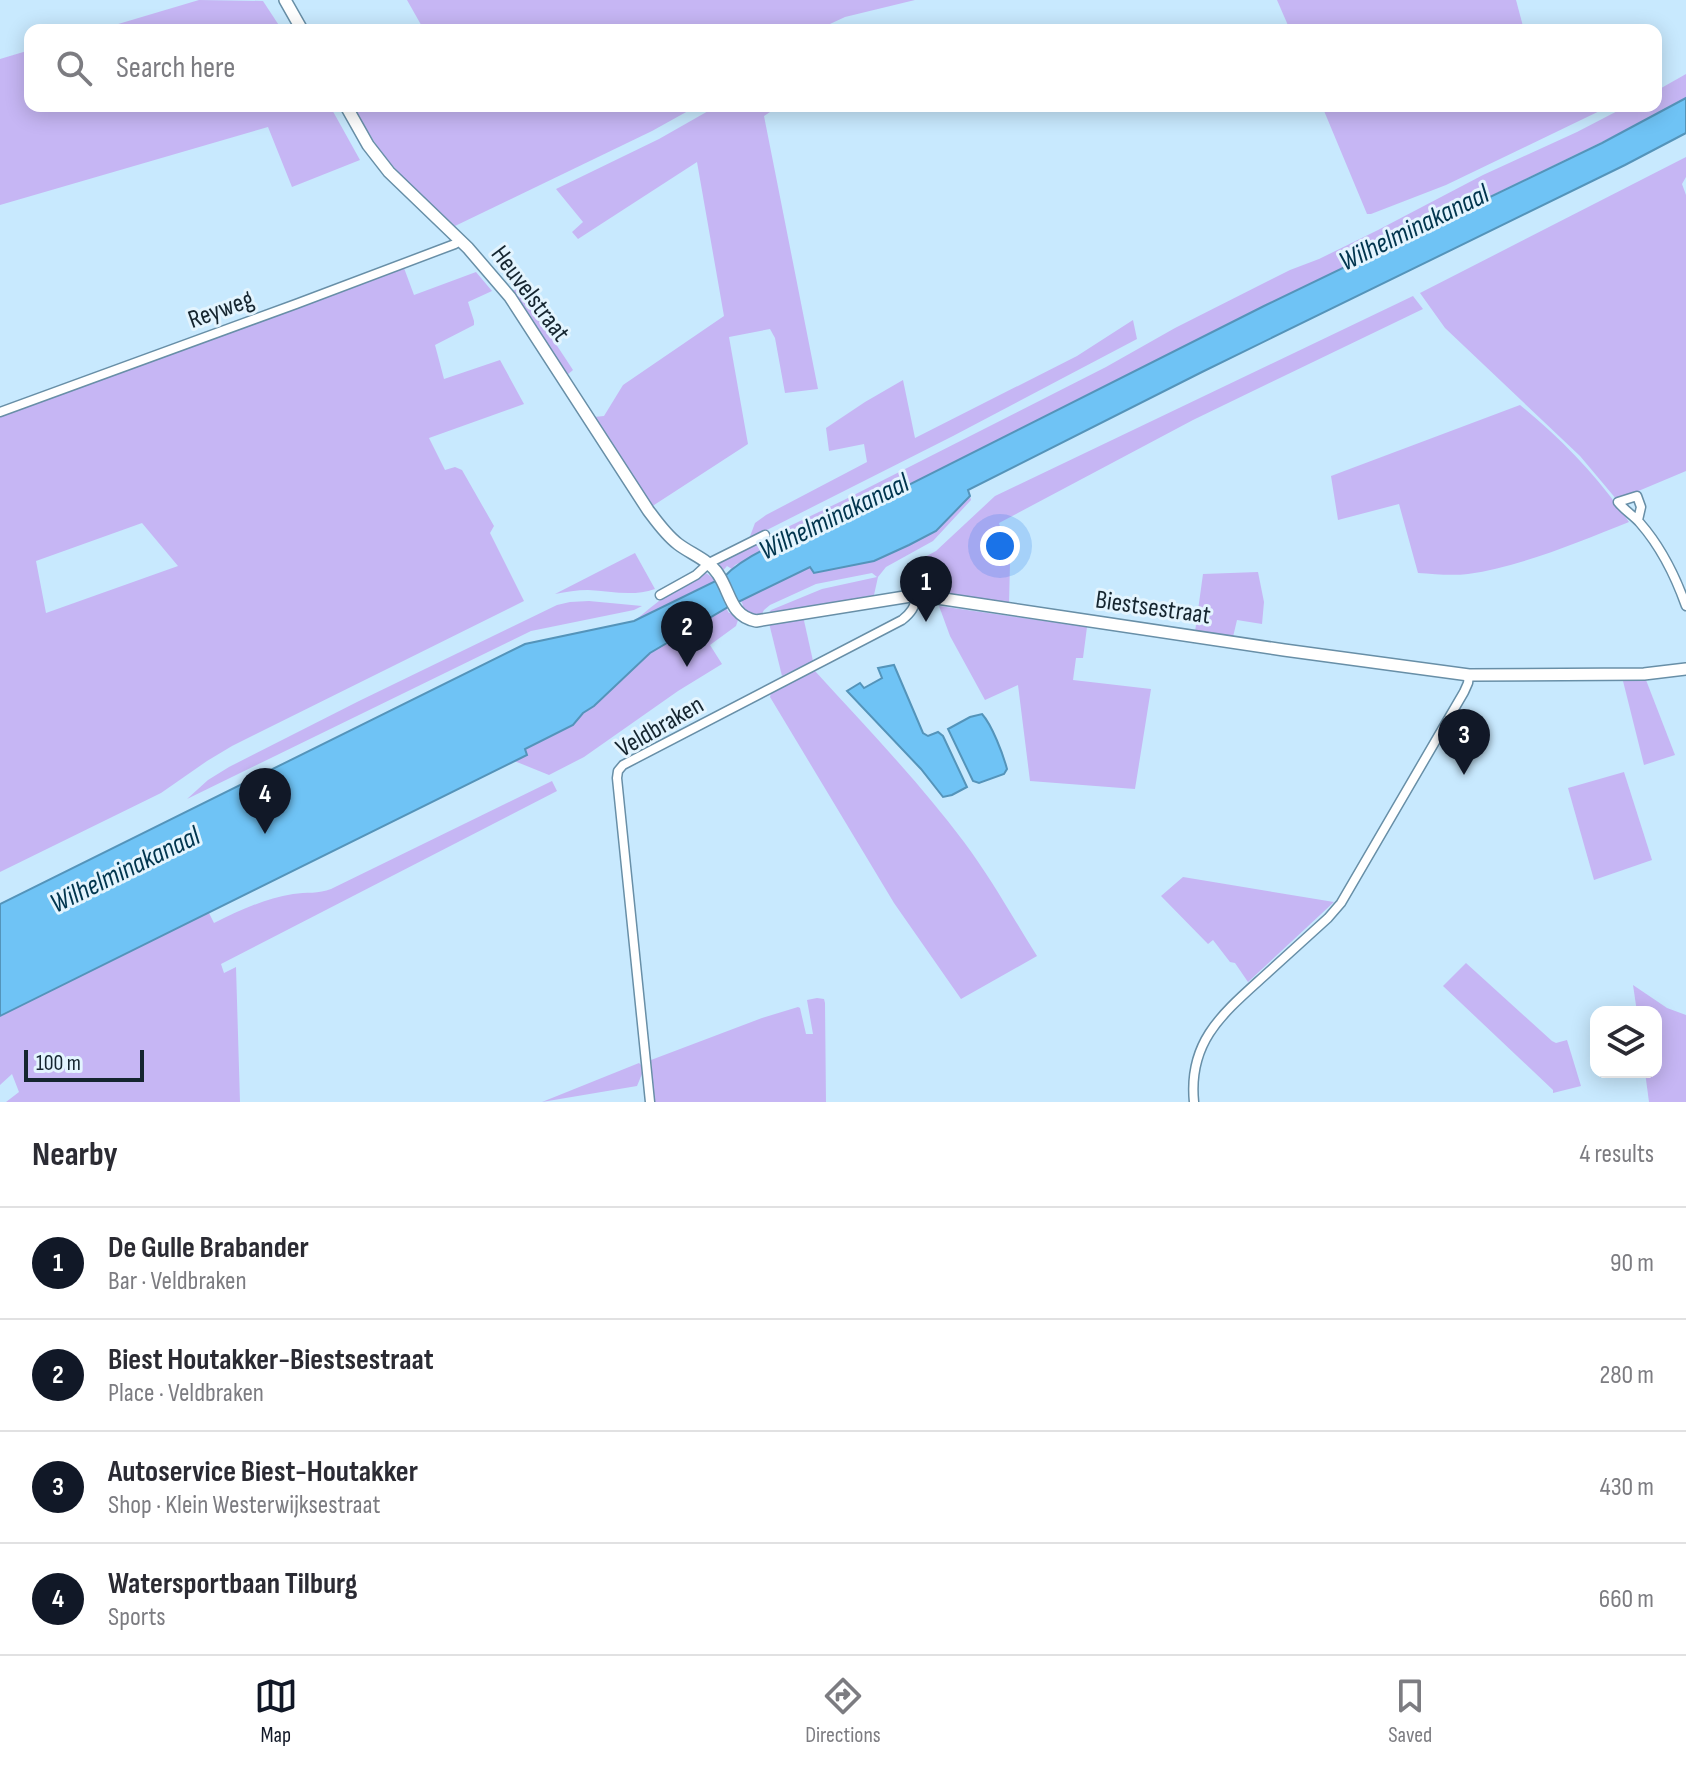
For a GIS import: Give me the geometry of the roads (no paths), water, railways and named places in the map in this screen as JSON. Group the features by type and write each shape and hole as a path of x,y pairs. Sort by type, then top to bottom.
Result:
{"street":[{"path":"285,0 299,24"},
{"name":"Heuvelstraat","path":"349,112 368,145 389,172 468,248 510,297 659,525"},
{"name":"Reyweg","path":"0,412 455,244"},
{"path":"1638,520 1665,557 1686,606"},
{"name":"Biestsestraat","path":"659,525 675,542 709,563 736,610 747,619 756,621 917,595 1469,675 1630,674 1686,669"},
{"path":"660,595 696,575 709,563 765,535"},
{"name":"Veldbraken","path":"650,1102 618,771 623,765 902,620 915,606 917,595"},
{"path":"1194,1102 1195,1067 1211,1029 1227,1010 1341,903 1464,692 1469,675"}],"water":[{"name":"Wilhelminakanaal","path":"1686,98 1686,133 968,490 970,496 936,531 909,545 874,561 814,573 810,567 730,606 650,653 573,725 525,749 527,755 0,1016 0,904 525,644 634,621 724,577 762,551 839,520 1264,306 1602,143"},
{"path":"894,665 923,733 928,736 938,732 943,736 967,787 952,795 943,797 921,769 847,691 860,683 864,688 882,678 878,668"},
{"path":"982,714 993,732 1007,769 1004,774 979,783 973,781 948,729"}],"place":[{"name":"De Gulle Brabander","path":"926,622"},
{"name":"Biest Houtakker-Biestsestraat","path":"687,667"},
{"name":"Autoservice Biest-Houtakker","path":"1464,775"},
{"name":"Watersportbaan Tilburg","path":"265,834"}]}
